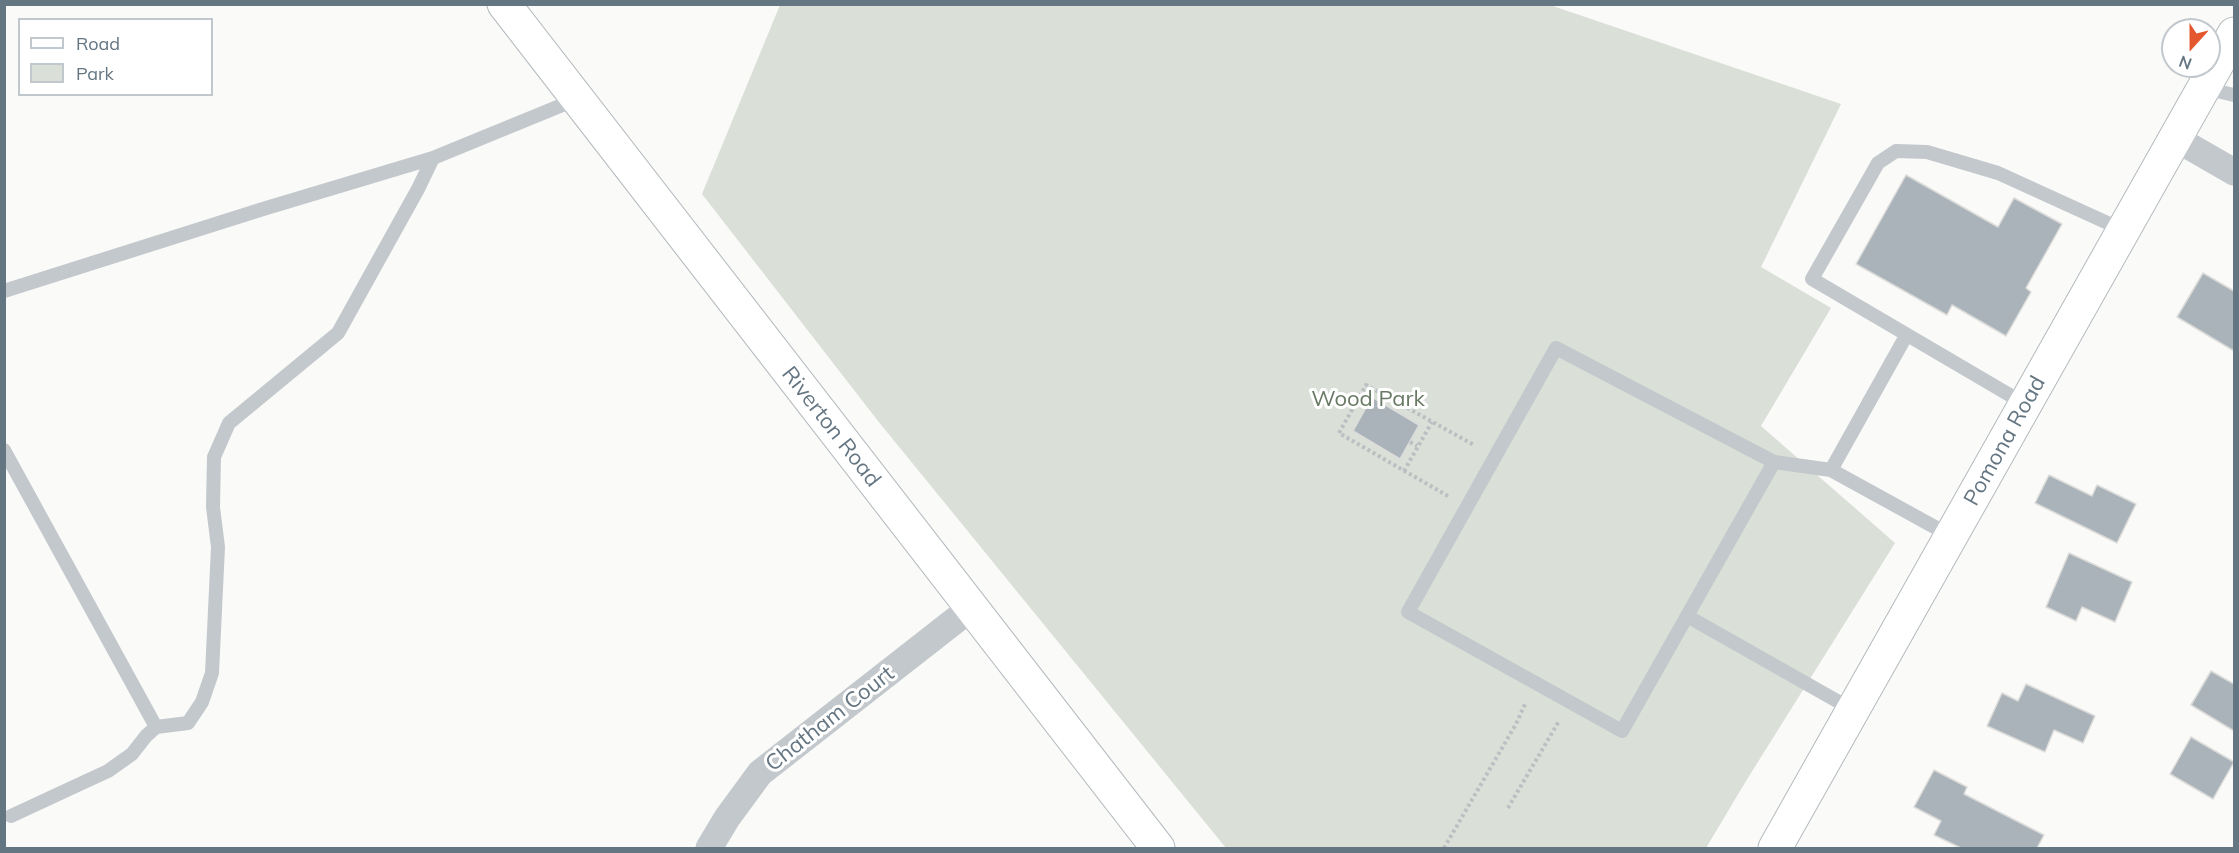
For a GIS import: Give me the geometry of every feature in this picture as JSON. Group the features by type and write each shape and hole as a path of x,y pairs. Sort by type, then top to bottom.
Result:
{"main road":[{"name":"Riverton Road","path":"504,4 1158,849"},
{"name":"Pomona Road","path":"1775,849 2175,138 2219,91 2235,34"}],"street":[{"path":"2175,138 2235,172"},
{"name":"Chatham Court","path":"709,849 760,773 971,608"}],"lane":[{"path":"4,291 433,158 577,99"},
{"path":"2025,404 1812,279 1878,163 1896,151 1927,152 1998,173 2123,230"},
{"path":"11,816 108,771 132,754 156,727 188,723 202,702 213,673 218,547 213,507 214,457 229,423 338,333 433,158"},
{"path":"1831,470 1906,336"},
{"path":"1774,462 1622,731 1407,612 1556,348 1774,462 1831,470 1951,536"},
{"path":"4,450 156,727"},
{"path":"1687,616 1853,710"}],"path":[{"path":"1466,507 1339,433 1366,385 1495,457"},
{"path":"1404,471 1432,422"},
{"path":"1410,442 1417,446"},
{"path":"1444,849 1516,724 1535,682"},
{"path":"1508,808 1570,702"}],"green space":[{"name":"Wood Park","path":"780,5 1550,5 1841,104 1761,267 1831,308 1761,426 1895,543 1706,848 1226,848 878,421 702,194"}],"building":[{"path":"1906,175 1998,227 2014,198 2062,224 2026,288 2031,292 2006,336 1952,305 1947,315 1856,264"},
{"path":"2203,273 2234,291 2234,351 2177,317"},
{"path":"1372,397 1419,425 1400,459 1353,431"},
{"path":"2049,475 2092,496 2097,485 2136,504 2117,543 2035,503"},
{"path":"2069,553 2132,582 2115,622 2082,607 2076,621 2046,607"},
{"path":"2211,671 2234,684 2234,731 2191,705"},
{"path":"2026,684 2095,716 2083,743 2054,730 2045,752 1987,726 2002,693 2018,701"},
{"path":"2191,737 2234,762 2213,799 2170,774"},
{"path":"1934,770 1967,787 1964,794 2044,835 2037,848 1961,848 1934,835 1941,821 1914,807"}]}
